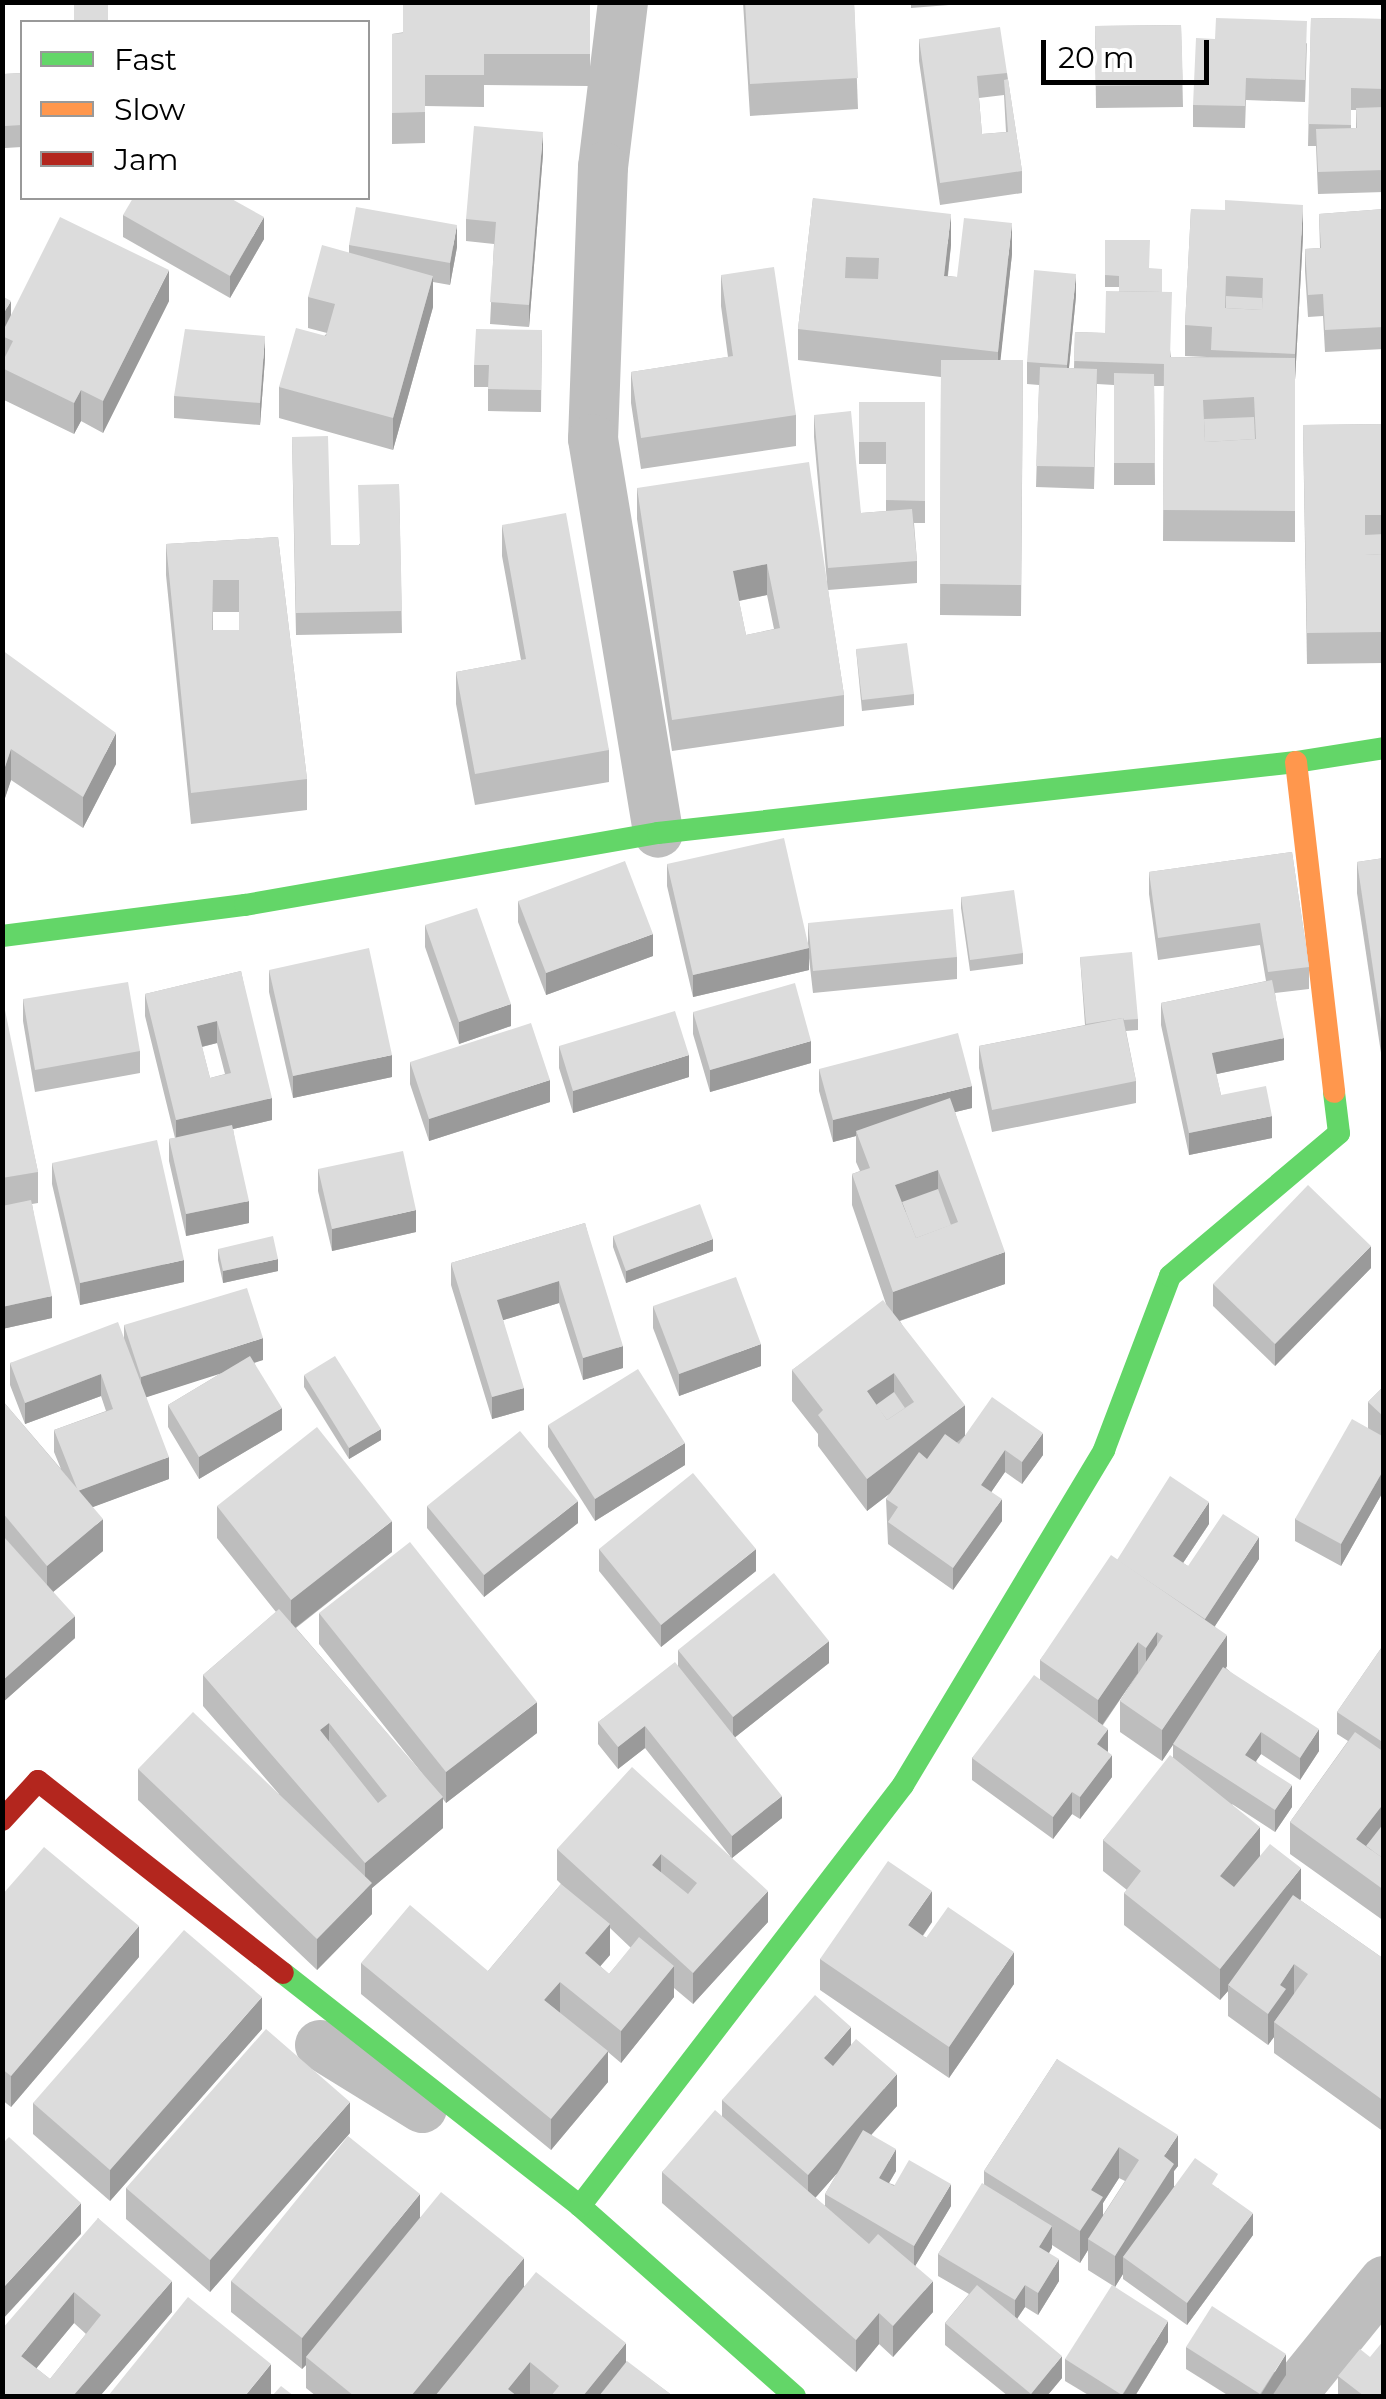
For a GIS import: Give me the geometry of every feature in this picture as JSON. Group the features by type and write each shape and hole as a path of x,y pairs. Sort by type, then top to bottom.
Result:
{"street":[{"path":"623,2 603,167 593,440 658,833"},
{"path":"2,936 245,904 658,833 1296,762 1384,748"},
{"path":"580,2206 902,1785 1104,1450 1170,1276 1339,1134 1296,762"},
{"path":"2,1820 38,1781 580,2206 795,2396"},
{"path":"320,2044 580,2206 770,2396"},
{"path":"1291,2396 1384,2280"}],"building":[{"path":"74,2 108,2 108,20 74,20"},
{"path":"403,2 590,2 590,54 484,54 484,75 425,75 425,112 392,113 392,34 403,33"},
{"path":"745,2 854,2 858,78 750,84"},
{"path":"1216,18 1307,21 1305,80 1246,78 1245,106 1193,105 1196,38 1215,39"},
{"path":"1311,18 1384,19 1384,89 1351,88 1351,125 1308,124"},
{"path":"1181,25 1183,85 1096,86 1095,26"},
{"path":"1000,27 1007,73 977,76 982,134 1008,132 1004,80 1008,79 1022,171 940,183 919,39"},
{"path":"20,73 20,125 5,126 4,74"},
{"path":"1384,107 1384,170 1318,172 1316,129 1357,128 1356,108"},
{"path":"474,126 543,132 529,305 490,302 496,222 466,219"},
{"path":"813,198 951,214 944,276 957,277 964,218 1012,223 998,352 798,329","holes":["846,257 879,258 878,279 845,278"]},
{"path":"132,200 234,200 264,217 230,276 123,215"},
{"path":"1225,200 1303,205 1295,354 1211,350 1212,327 1185,325 1191,209 1225,210","holes":["1226,276 1263,278 1262,310 1225,308"]},
{"path":"356,207 457,225 450,263 349,245"},
{"path":"1384,209 1384,327 1325,330 1323,294 1308,295 1305,249 1321,248 1319,214"},
{"path":"60,217 169,270 103,401 81,390 74,403 2,368 13,341 2,333"},
{"path":"1105,240 1150,240 1149,268 1162,269 1162,292 1119,291 1119,276 1105,275"},
{"path":"322,245 433,276 393,418 279,387 296,328 326,336 335,304 308,297"},
{"path":"774,267 796,415 641,438 631,372 733,356 721,275"},
{"path":"1034,270 1076,274 1067,365 1027,362"},
{"path":"1106,291 1172,292 1170,357 1164,357 1164,364 1074,361 1075,332 1105,333"},
{"path":"2,296 11,301 2,316"},
{"path":"1226,296 1262,298 1262,310 1226,308"},
{"path":"185,329 265,336 260,403 174,396"},
{"path":"476,329 542,330 541,390 488,389 489,365 474,365"},
{"path":"1164,357 1295,358 1295,511 1163,510","holes":["1254,397 1256,439 1205,442 1203,400"]},
{"path":"941,360 1023,360 1021,585 940,584"},
{"path":"1040,367 1097,369 1094,467 1036,466"},
{"path":"1114,373 1154,374 1155,463 1114,463"},
{"path":"859,402 925,402 925,501 886,500 886,442 859,442"},
{"path":"851,411 861,513 912,509 917,561 828,568 814,415"},
{"path":"1254,417 1255,439 1205,442 1204,419"},
{"path":"1384,424 1384,515 1365,515 1365,555 1384,554 1384,632 1307,633 1303,425"},
{"path":"328,436 331,545 360,545 358,485 399,484 402,611 296,613 292,437"},
{"path":"809,462 844,695 672,720 637,488","holes":["767,564 780,628 746,635 733,571"]},
{"path":"566,513 609,750 475,774 456,672 526,659 502,525"},
{"path":"1384,534 1384,554 1365,555 1365,535"},
{"path":"278,537 307,779 191,793 166,544","holes":["213,580 239,580 239,630 212,630"]},
{"path":"907,643 914,694 862,700 856,649"},
{"path":"2,650 116,733 83,797 11,749 2,776"},
{"path":"784,838 809,948 693,975 667,864"},
{"path":"1292,852 1309,967 1268,972 1260,923 1158,938 1149,872"},
{"path":"1384,858 1384,1042 1357,862"},
{"path":"625,861 653,934 546,973 518,901"},
{"path":"1014,890 1023,953 970,960 961,897"},
{"path":"477,908 511,1004 459,1022 425,925"},
{"path":"953,909 957,957 813,971 808,923"},
{"path":"369,948 392,1055 293,1076 269,970"},
{"path":"1132,952 1138,1019 1086,1024 1080,957"},
{"path":"241,971 272,1098 176,1120 145,994","holes":["217,1021 231,1073 210,1078 197,1026"]},
{"path":"1272,980 1284,1038 1212,1053 1221,1095 1266,1086 1272,1116 1189,1133 1161,1003"},
{"path":"128,982 140,1051 35,1070 23,999"},
{"path":"795,983 811,1041 710,1070 693,1012"},
{"path":"2,1005 38,1172 2,1178"},
{"path":"675,1011 689,1055 573,1091 559,1046"},
{"path":"1123,1018 1136,1081 992,1110 979,1046"},
{"path":"531,1023 550,1080 429,1119 410,1062"},
{"path":"958,1033 972,1086 833,1120 819,1069"},
{"path":"950,1098 1005,1252 893,1292 852,1174 870,1168 856,1131","holes":["938,1170 958,1222 916,1238 895,1185"]},
{"path":"232,1125 249,1201 186,1214 169,1139"},
{"path":"157,1140 184,1260 80,1283 52,1163"},
{"path":"403,1151 416,1210 332,1229 318,1169"},
{"path":"1308,1185 1371,1246 1275,1344 1213,1284"},
{"path":"938,1189 951,1225 916,1238 902,1202"},
{"path":"31,1200 52,1296 2,1307 2,1206"},
{"path":"700,1204 713,1239 626,1271 613,1236"},
{"path":"585,1223 623,1346 583,1358 559,1281 497,1300 524,1388 492,1397 451,1263"},
{"path":"273,1236 278,1259 223,1271 218,1249"},
{"path":"736,1277 761,1344 679,1374 653,1306"},
{"path":"247,1288 263,1338 141,1377 124,1325"},
{"path":"883,1300 965,1405 867,1479 818,1415 823,1410 792,1370","holes":["894,1373 914,1402 887,1420 867,1391"]},
{"path":"118,1322 169,1457 78,1491 54,1430 113,1409 101,1374 25,1403 10,1363"},
{"path":"250,1356 282,1408 199,1457 168,1405"},
{"path":"335,1356 381,1429 349,1448 304,1375"},
{"path":"638,1369 685,1443 595,1499 548,1425"},
{"path":"1384,1386 1384,1417 1368,1402"},
{"path":"894,1392 905,1408 887,1420 876,1405"},
{"path":"992,1397 1043,1433 1022,1462 1005,1450 981,1485 1002,1499 953,1568 888,1522 898,1507 886,1499 919,1452 927,1459 945,1434 959,1444"},
{"path":"2,1400 103,1519 47,1566 2,1512"},
{"path":"1352,1419 1384,1437 1384,1469 1341,1544 1295,1519"},
{"path":"317,1427 392,1521 291,1600 217,1506"},
{"path":"520,1431 578,1501 484,1575 427,1506"},
{"path":"693,1473 756,1549 661,1625 599,1549"},
{"path":"1170,1476 1209,1502 1173,1556 1188,1566 1223,1514 1259,1537 1205,1619 1117,1560"},
{"path":"2,1538 75,1616 2,1681"},
{"path":"410,1542 537,1702 446,1772 319,1613"},
{"path":"1111,1555 1227,1635 1162,1730 1120,1701 1163,1636 1157,1632 1146,1648 1138,1642 1098,1700 1040,1660"},
{"path":"774,1573 829,1641 733,1717 678,1650"},
{"path":"279,1609 443,1797 365,1863 203,1675","holes":["329,1723 387,1796 378,1803 320,1730"]},
{"path":"1384,1644 1384,1743 1337,1712"},
{"path":"675,1662 782,1796 732,1836 645,1726 618,1747 598,1722"},
{"path":"1223,1667 1319,1729 1300,1758 1261,1732 1245,1755 1292,1785 1275,1810 1173,1744"},
{"path":"1034,1675 1108,1729 1097,1744 1112,1755 1080,1797 1072,1792 1053,1817 972,1758"},
{"path":"193,1712 372,1883 317,1939 138,1769"},
{"path":"1355,1732 1384,1752 1384,1803 1356,1839 1384,1859 1384,1890 1290,1822"},
{"path":"1170,1755 1260,1827 1220,1876 1234,1887 1270,1844 1301,1868 1220,1969 1124,1893 1141,1871 1103,1840"},
{"path":"632,1767 768,1891 693,1973 557,1849","holes":["661,1854 697,1883 688,1894 652,1865"]},
{"path":"1384,1823 1384,1859 1366,1846"},
{"path":"44,1847 139,1926 11,2076 2,2069 2,1895"},
{"path":"888,1861 932,1891 908,1925 926,1938 948,1907 1014,1952 949,2047 820,1959"},
{"path":"561,1884 610,1924 585,1953 609,1974 639,1937 674,1966 621,2031 560,1982 544,2000 608,2051 551,2119 361,1963 410,1905 488,1971"},
{"path":"1293,1895 1384,1959 1384,2101 1274,2022 1308,1974 1294,1964 1280,1985 1286,1989 1268,2014 1228,1985"},
{"path":"184,1930 262,1997 110,2170 33,2103"},
{"path":"815,1995 851,2027 824,2058 833,2066 856,2039 897,2074 808,2175 722,2100"},
{"path":"266,2029 350,2102 210,2260 126,2188"},
{"path":"1057,2059 1178,2135 1164,2156 1174,2164 1115,2256 1088,2239 1139,2160 1119,2147 1091,2190 1103,2197 1080,2231 984,2171"},
{"path":"715,2110 869,2244 878,2234 933,2281 893,2326 879,2313 856,2340 662,2172"},
{"path":"863,2130 896,2149 879,2178 894,2186 909,2160 951,2184 914,2246 825,2194"},
{"path":"348,2136 420,2194 302,2338 231,2281"},
{"path":"9,2137 81,2203 2,2289 2,2144"},
{"path":"1195,2158 1218,2174 1212,2184 1253,2213 1187,2303 1123,2257"},
{"path":"982,2183 1052,2226 1039,2247 1059,2259 1038,2293 1025,2285 1015,2300 938,2254"},
{"path":"441,2192 524,2258 411,2396 354,2396 306,2357"},
{"path":"98,2218 172,2281 73,2396 2,2396 2,2329","holes":["74,2292 101,2315 50,2379 21,2356"]},
{"path":"536,2272 626,2343 583,2396 551,2396 559,2386 530,2362 508,2389 517,2396 435,2396"},
{"path":"977,2285 1062,2356 1031,2394 945,2323"},
{"path":"1112,2285 1168,2321 1122,2395 1065,2359"},
{"path":"188,2297 271,2364 245,2396 108,2396"},
{"path":"1212,2306 1286,2354 1260,2394 1186,2347"},
{"path":"1384,2340 1384,2396 1364,2396 1338,2376 1360,2349 1370,2357"},
{"path":"627,2361 673,2396 599,2396"},
{"path":"281,2386 294,2396 272,2396"}],"traffic: fast":[{"path":"2,936 245,905 658,833 1296,762 1384,748"},
{"path":"580,2206 903,1785 1104,1450 1170,1276 1339,1133 1334,1092"},
{"path":"283,1973 580,2206 795,2396"}],"traffic: slow":[{"path":"1296,762 1334,1092"}],"traffic: jam":[{"path":"2,1820 38,1781 283,1973"}]}
